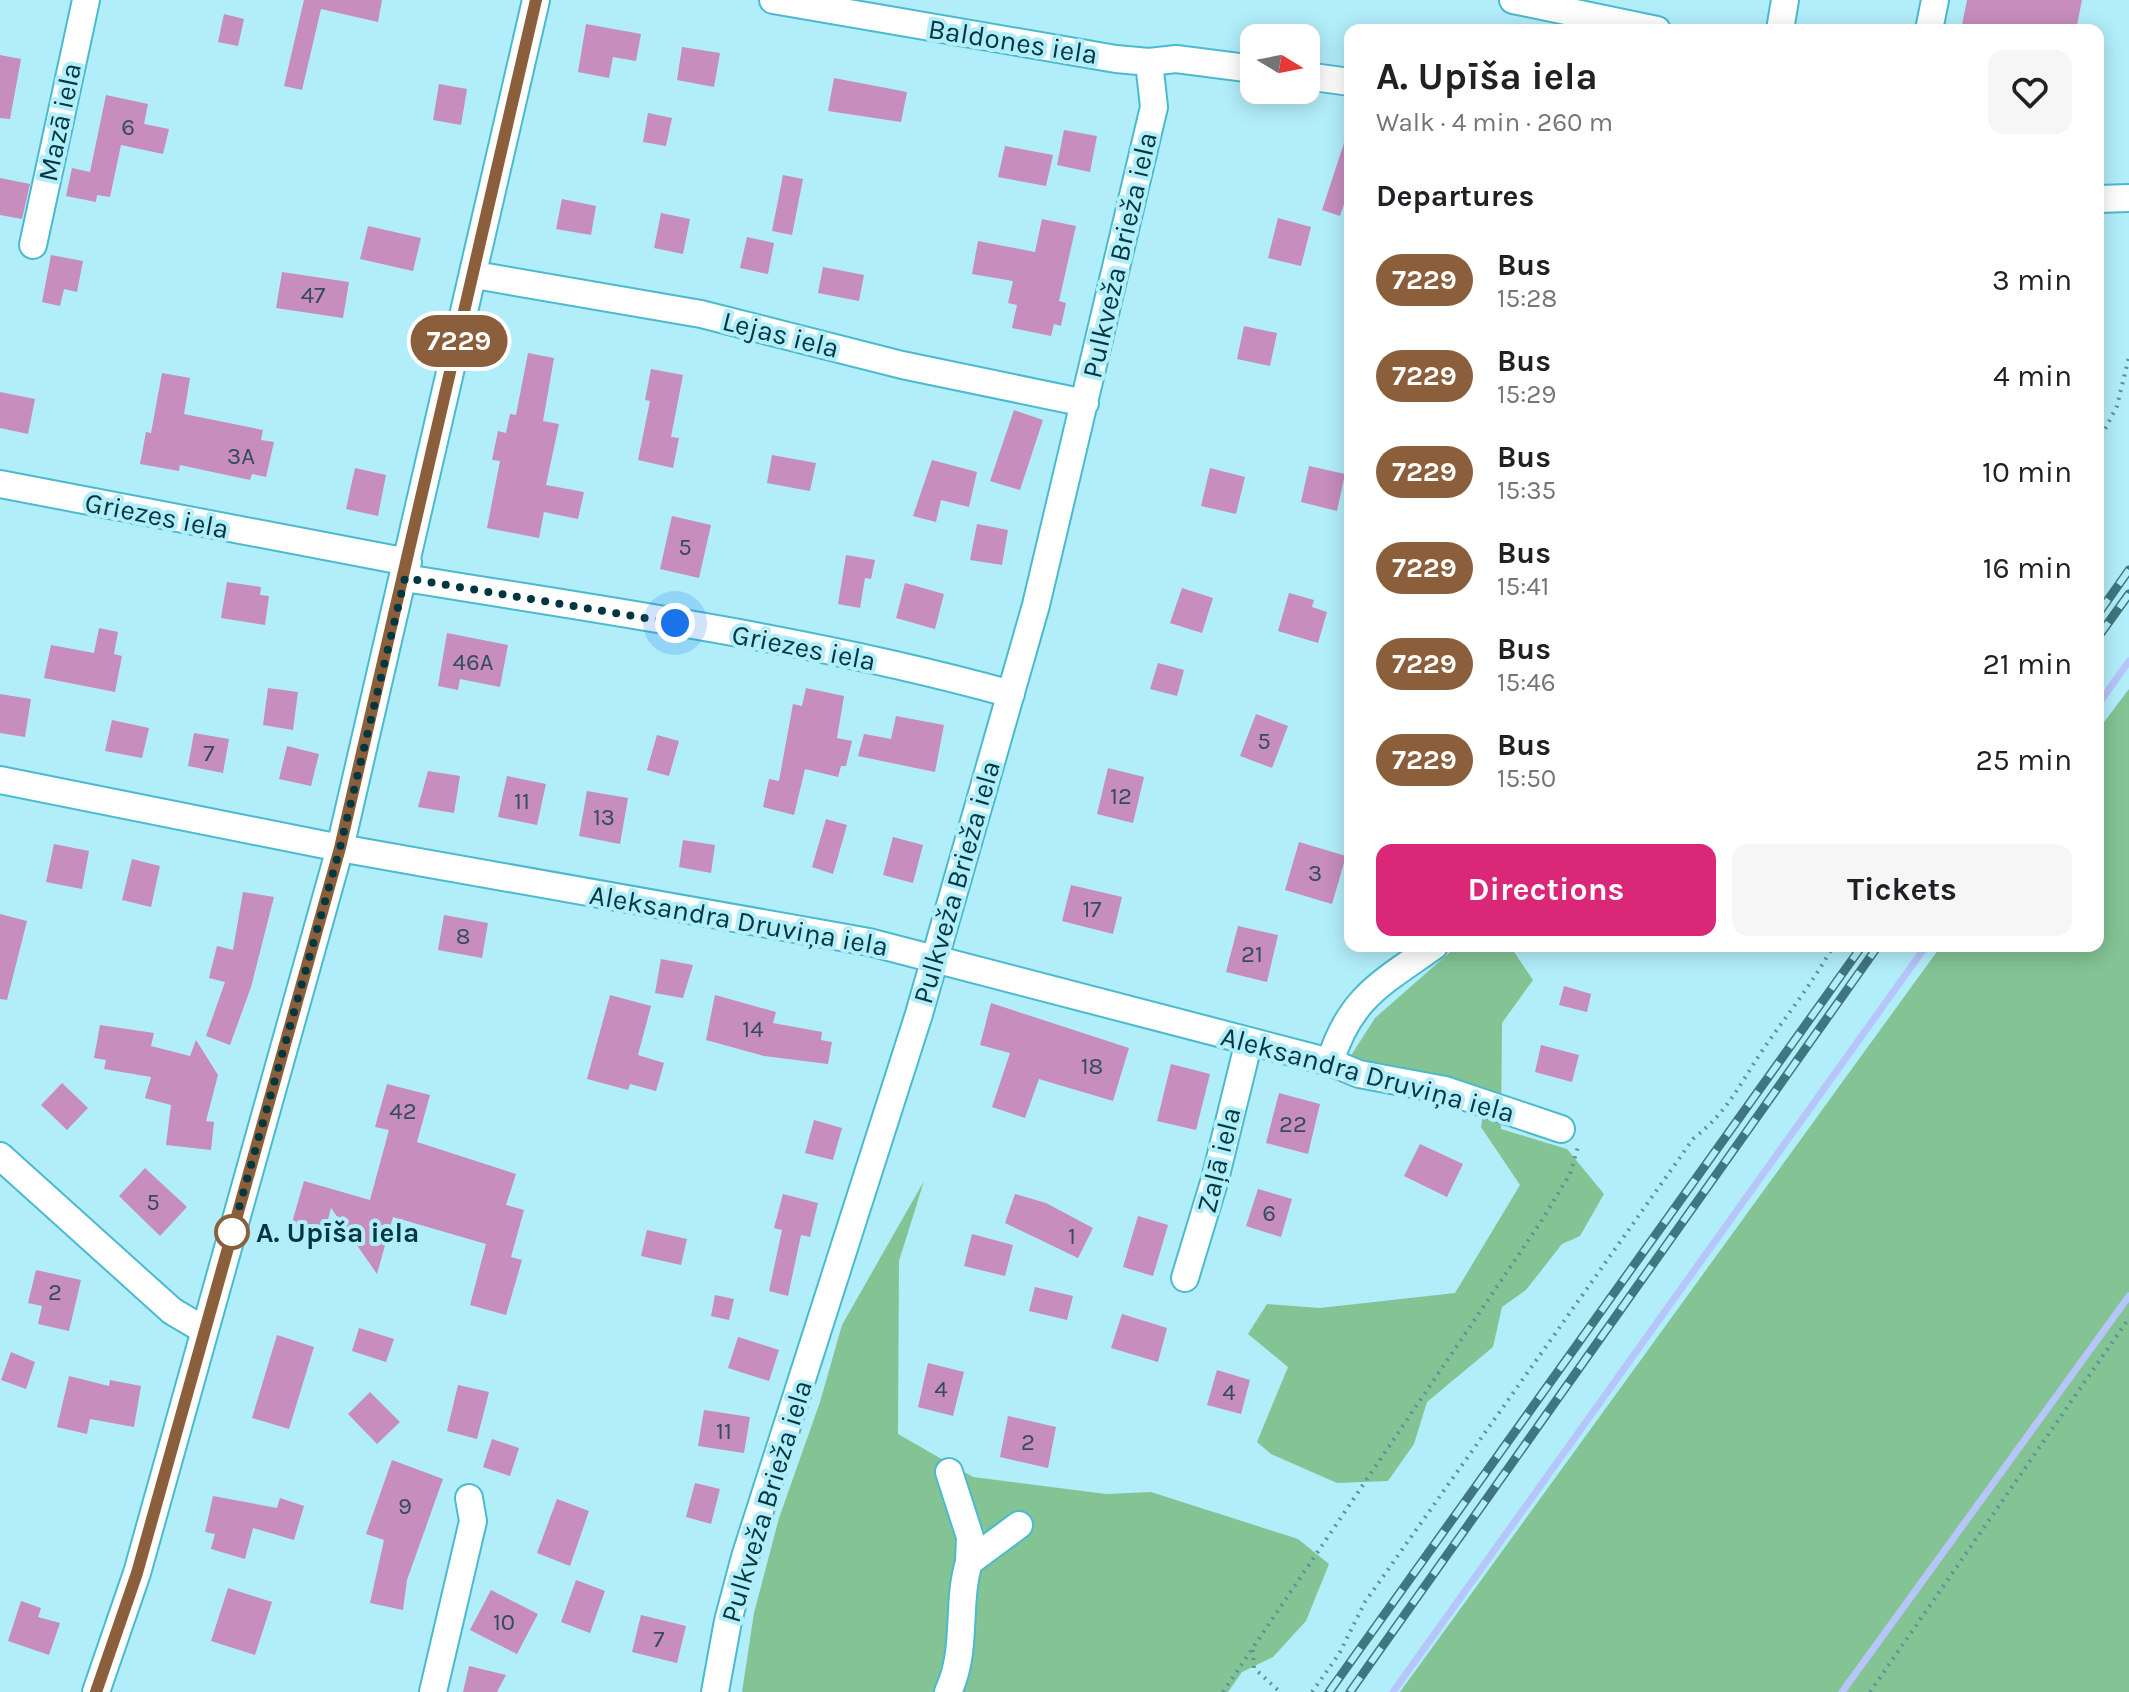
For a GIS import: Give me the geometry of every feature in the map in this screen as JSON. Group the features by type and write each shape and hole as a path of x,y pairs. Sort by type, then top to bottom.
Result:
{"street":[{"name":"Mazā iela","path":"33,245 86,0"},
{"path":"96,1692 137,1573 340,848 475,275 536,0"},
{"path":"1513,0 1628,24"},
{"path":"1781,24 1785,0"},
{"path":"1930,24 1935,0"},
{"name":"Baldones iela","path":"784,1 1149,62 1176,59 1240,67"},
{"name":"Pulkveža Brieža iela","path":"715,1692 728,1621 745,1557 875,1158 1011,694 1085,403 1154,107 1149,62"},
{"path":"1320,78 1344,81"},
{"path":"2104,199 2129,198"},
{"name":"Lejas iela","path":"475,275 701,314 902,365 1085,403"},
{"name":"Griezes iela","path":"0,484 406,570 841,653 926,671 1011,694"},
{"name":"Aleksandra Druviņa iela","path":"0,780 340,848 797,928 934,958 1330,1062 1359,1074 1445,1090 1561,1129"},
{"path":"1330,1062 1345,1020 1378,985 1425,952"},
{"name":"Zaļā iela","path":"1185,1278 1215,1179 1249,1041"},
{"path":"0,1156 172,1311 204,1330"},
{"path":"948,1692 963,1641 960,1603 969,1562 970,1537 949,1472"},
{"path":"433,1692 473,1521 469,1498"},
{"path":"969,1562 1019,1525"}],"path":[{"path":"2104,431 2117,406 2129,357"},
{"path":"1312,1692 1339,1654 1365,1602 1693,1139 1715,1121 1743,1085 1760,1054 1829,952"},
{"path":"1223,1692 1570,1174 1579,1150 1573,1136 1561,1129"},
{"path":"1870,1692 2129,1318"},
{"path":"1254,1648 1254,1668 1280,1692"}],"green space":[{"path":"2129,689 2129,1692 1400,1692 1937,952 2104,952 2104,722"},
{"path":"1450,952 1514,952 1533,980 1502,1023 1501,1129 1567,1149 1604,1194 1580,1236 1562,1244 1526,1290 1502,1307 1493,1347 1427,1402 1414,1444 1388,1481 1337,1483 1271,1454 1257,1442 1288,1367 1248,1334 1267,1304 1320,1308 1455,1293 1520,1185 1481,1127 1486,1092 1350,1057 1375,1018"},
{"path":"924,1181 899,1261 898,1434 973,1477 1106,1494 1151,1492 1298,1539 1329,1564 1306,1621 1273,1657 1242,1672 1228,1692 742,1692 754,1613 779,1518 820,1402 842,1325"}],"building":[{"path":"304,0 382,0 378,22 321,9 302,90 284,86"},
{"path":"1967,0 2082,0 2077,24 1962,24"},
{"path":"224,14 244,19 238,46 218,42"},
{"path":"586,24 641,34 636,61 613,57 609,78 578,72"},
{"path":"682,47 720,53 714,87 677,80"},
{"path":"0,55 21,59 10,119 0,118"},
{"path":"834,78 907,92 901,122 828,111"},
{"path":"439,84 467,89 461,125 433,120"},
{"path":"106,95 148,104 144,124 169,129 163,154 121,145 110,197 97,195 96,202 66,196 72,168 90,172"},
{"path":"648,113 672,118 666,146 643,142"},
{"path":"1064,130 1097,136 1090,172 1057,165"},
{"path":"1344,143 1344,204 1340,216 1322,210"},
{"path":"1005,146 1053,155 1046,186 998,177"},
{"path":"783,175 803,179 792,235 772,231"},
{"path":"0,178 30,184 22,219 0,215"},
{"path":"562,199 596,206 591,235 556,229"},
{"path":"661,213 690,219 683,254 654,248"},
{"path":"1278,218 1311,227 1301,266 1268,258"},
{"path":"1042,219 1076,226 1059,301 1066,303 1061,326 1054,324 1051,336 1012,328 1017,305 1008,303 1013,281 972,274 978,241 1035,252"},
{"path":"368,226 421,238 413,271 360,259"},
{"path":"747,237 774,243 768,274 740,268"},
{"path":"51,255 83,261 77,292 64,289 60,306 42,302"},
{"path":"823,267 864,275 859,301 818,293"},
{"path":"282,272 349,282 343,318 276,308"},
{"path":"1244,326 1277,333 1270,366 1237,359"},
{"path":"528,353 554,358 543,421 559,424 546,485 584,492 578,519 544,512 539,538 487,528 500,461 492,460 498,431 506,433 510,414 516,415"},
{"path":"651,369 683,375 671,437 679,438 673,468 638,460 650,401 645,400"},
{"path":"162,373 190,378 184,414 263,430 261,440 274,442 266,477 252,474 250,480 180,465 179,471 140,464 146,432 151,433"},
{"path":"0,392 35,399 28,434 0,428"},
{"path":"1014,410 1043,420 1020,490 990,481"},
{"path":"772,455 816,463 810,491 767,483"},
{"path":"932,460 977,472 969,507 941,500 936,522 913,516"},
{"path":"1309,466 1344,474 1337,511 1301,502"},
{"path":"355,468 386,475 378,516 346,509"},
{"path":"1210,468 1245,477 1236,514 1201,506"},
{"path":"672,516 711,525 699,578 660,569"},
{"path":"977,524 1008,530 1002,565 970,560"},
{"path":"846,555 875,560 871,579 865,578 860,608 838,604"},
{"path":"227,582 261,587 260,595 269,596 265,625 221,618"},
{"path":"905,583 944,594 935,629 896,618"},
{"path":"1182,588 1213,598 1202,633 1170,623"},
{"path":"1289,593 1314,600 1312,607 1327,612 1318,643 1278,631"},
{"path":"99,628 118,632 114,654 122,656 115,692 44,678 51,645 94,653"},
{"path":"447,633 508,645 500,687 460,679 458,690 438,686"},
{"path":"1158,663 1184,670 1177,696 1150,689"},
{"path":"268,688 298,692 293,730 263,725"},
{"path":"806,688 844,696 837,738 852,741 846,766 841,766 838,777 805,769 794,815 763,807 769,779 779,781 793,704 802,706"},
{"path":"0,694 31,699 25,737 0,733"},
{"path":"1256,714 1288,726 1272,768 1240,756"},
{"path":"896,716 944,725 935,772 858,756 864,734 891,739"},
{"path":"112,720 149,728 142,758 105,751"},
{"path":"194,733 229,739 223,773 188,766"},
{"path":"657,735 679,741 669,776 647,770"},
{"path":"287,746 319,754 311,786 279,779"},
{"path":"1108,768 1144,777 1133,823 1097,814"},
{"path":"428,771 460,776 454,813 418,807"},
{"path":"507,776 546,784 537,825 498,817"},
{"path":"587,791 628,798 620,844 579,836"},
{"path":"826,819 847,825 833,874 812,867"},
{"path":"893,837 923,845 913,883 883,875"},
{"path":"683,840 715,845 711,873 679,867"},
{"path":"1299,842 1344,855 1332,904 1285,890"},
{"path":"54,844 89,851 82,889 46,882"},
{"path":"132,859 160,866 151,907 122,900"},
{"path":"1071,885 1122,897 1113,934 1062,921"},
{"path":"243,892 274,897 251,987 230,1045 206,1036 225,982 209,978 217,946 233,950"},
{"path":"0,914 27,921 7,1000 0,999"},
{"path":"444,915 488,923 482,958 438,950"},
{"path":"1238,926 1278,935 1267,982 1226,972"},
{"path":"661,959 693,965 683,998 655,993"},
{"path":"1564,986 1591,994 1587,1012 1559,1005"},
{"path":"610,995 651,1006 638,1055 664,1063 656,1091 630,1084 628,1090 587,1079"},
{"path":"715,995 776,1012 773,1023 822,1032 821,1040 832,1042 828,1064 764,1056 706,1040"},
{"path":"991,1003 1129,1048 1113,1101 1039,1079 1025,1118 992,1107 1010,1053 980,1045"},
{"path":"100,1025 154,1033 151,1046 190,1056 196,1040 218,1075 206,1121 214,1122 211,1150 166,1145 171,1105 145,1098 151,1077 104,1069 106,1060 94,1058"},
{"path":"1541,1045 1579,1055 1572,1082 1535,1072"},
{"path":"1171,1064 1210,1074 1196,1130 1157,1121"},
{"path":"62,1083 88,1108 67,1130 41,1105"},
{"path":"387,1084 430,1095 417,1142 516,1174 506,1205 524,1210 511,1257 522,1260 506,1315 470,1305 486,1244 393,1217 377,1274 331,1208 324,1235 291,1226 304,1181 370,1200 389,1130 375,1127"},
{"path":"1279,1093 1320,1104 1308,1154 1266,1143"},
{"path":"814,1120 842,1128 833,1160 805,1153"},
{"path":"1420,1144 1463,1164 1447,1197 1404,1176"},
{"path":"145,1168 187,1207 160,1236 119,1196"},
{"path":"1258,1189 1292,1199 1281,1237 1246,1226"},
{"path":"783,1194 818,1203 810,1237 801,1235 788,1296 769,1291 782,1230 774,1228"},
{"path":"1015,1194 1046,1203 1093,1228 1078,1258 1005,1223"},
{"path":"1138,1216 1168,1225 1153,1276 1123,1267"},
{"path":"647,1230 687,1239 681,1265 641,1256"},
{"path":"972,1234 1013,1245 1005,1276 964,1266"},
{"path":"36,1270 81,1280 69,1331 38,1324 42,1306 28,1303"},
{"path":"1035,1287 1073,1296 1067,1320 1029,1311"},
{"path":"715,1295 734,1299 729,1320 711,1316"},
{"path":"1122,1314 1167,1328 1158,1362 1111,1348"},
{"path":"359,1328 394,1339 386,1362 352,1351"},
{"path":"277,1335 314,1347 289,1429 252,1418"},
{"path":"738,1337 779,1350 769,1381 728,1368"},
{"path":"11,1352 35,1362 26,1389 1,1380"},
{"path":"928,1363 964,1372 953,1416 918,1407"},
{"path":"1217,1370 1250,1380 1241,1414 1207,1405"},
{"path":"69,1376 109,1386 110,1380 141,1386 134,1427 90,1419 87,1434 57,1427"},
{"path":"458,1385 489,1392 477,1439 447,1431"},
{"path":"370,1392 400,1422 377,1444 348,1414"},
{"path":"704,1410 750,1417 744,1453 698,1446"},
{"path":"1008,1416 1056,1427 1048,1468 1000,1457"},
{"path":"492,1439 519,1448 510,1476 483,1467"},
{"path":"392,1460 443,1479 407,1580 403,1610 370,1603 384,1540 366,1534"},
{"path":"695,1483 720,1489 711,1524 686,1517"},
{"path":"213,1496 277,1508 280,1498 304,1506 294,1540 253,1528 245,1559 211,1549 215,1534 205,1532"},
{"path":"557,1499 589,1511 570,1566 537,1553"},
{"path":"576,1580 605,1591 590,1633 561,1622"},
{"path":"228,1588 272,1602 255,1655 211,1641"},
{"path":"491,1590 538,1614 517,1654 470,1630"},
{"path":"21,1601 41,1608 38,1617 60,1623 49,1655 8,1641"},
{"path":"641,1615 686,1626 677,1663 632,1652"},
{"path":"469,1666 506,1675 497,1692 463,1692"}],"waterway":[{"path":"2104,696 2129,661"},
{"path":"1393,1692 1922,952"},
{"path":"1842,1692 2129,1296"}],"railway":[{"path":"2104,605 2129,570"},
{"path":"2104,629 2129,594"},
{"path":"1329,1692 1858,952"},
{"path":"1350,1692 1874,952"}],"bus line":[{"name":"7229","path":"96,1692 137,1573 340,848 484,237 536,0"}],"place":[{"name":"A. Upīša iela","path":"232,1232"}],"route":[{"path":"232,1232 230,1240 340,848 405,578 675,623"}]}
